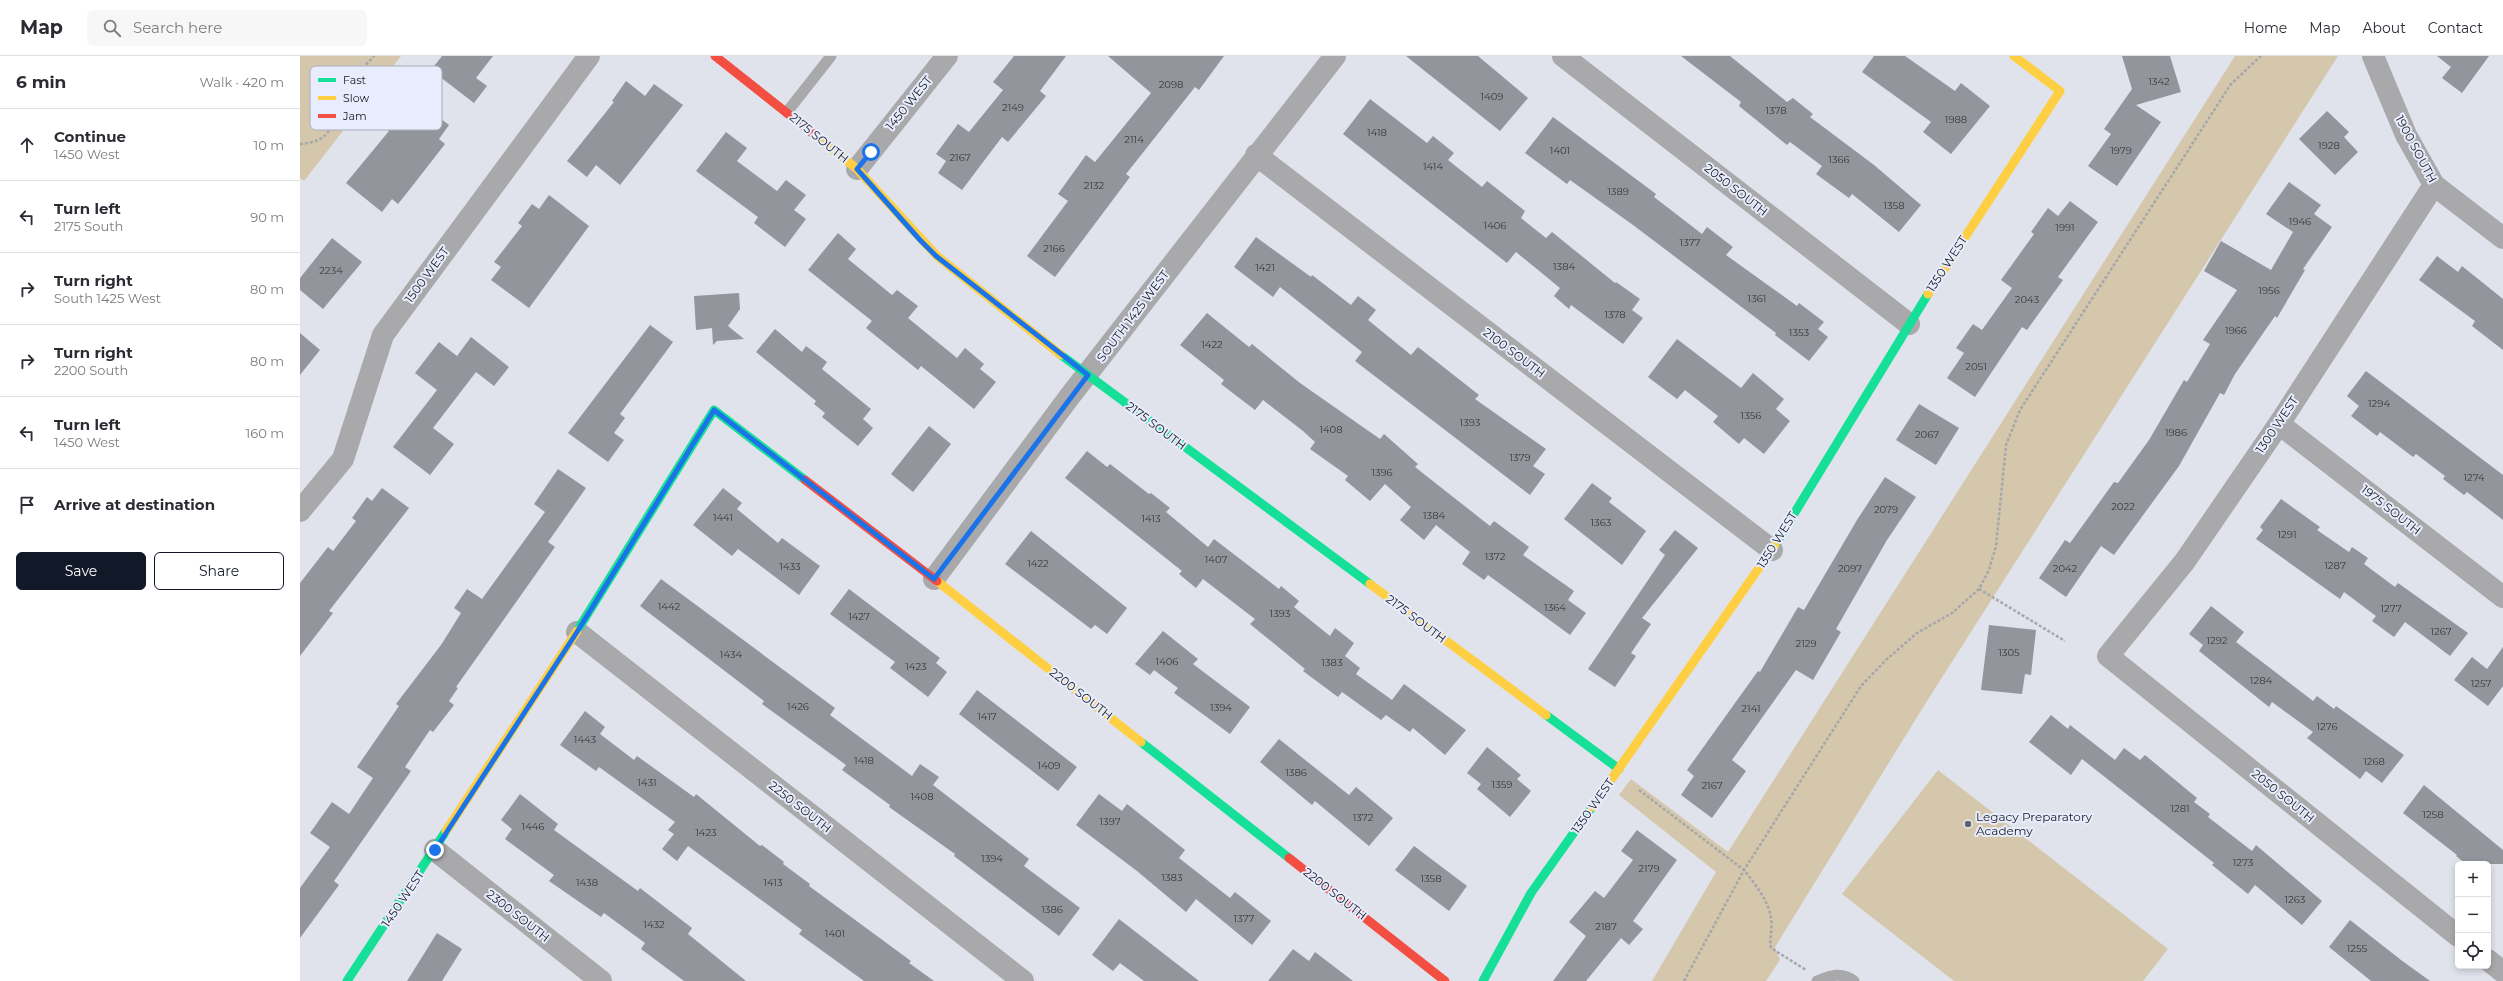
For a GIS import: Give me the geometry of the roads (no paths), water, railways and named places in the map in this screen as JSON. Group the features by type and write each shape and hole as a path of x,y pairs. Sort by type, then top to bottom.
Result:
{"street":[{"name":"1500 WEST","path":"300,511 343,459 383,335 589,56"},
{"name":"2175 SOUTH","path":"715,56 857,169 936,256 1088,375 1619,769"},
{"name":"1450 WEST","path":"857,169 947,56"},
{"name":"SOUTH 1425 WEST","path":"934,579 1088,375 1256,156 1335,56"},
{"name":"2050 SOUTH","path":"1563,56 1909,324"},
{"name":"1350 WEST","path":"1483,981 1531,893 1772,550 1909,324 2060,91 2014,56"},
{"name":"1900 SOUTH","path":"2373,56 2406,135 2434,185 2503,238"},
{"name":"2100 SOUTH","path":"1256,156 1772,550"},
{"name":"1300 WEST","path":"2108,656 2185,560 2279,424 2434,185"},
{"name":"1450 WEST","path":"347,981 435,850 577,632 714,410"},
{"name":"2200 SOUTH","path":"714,410 934,579 1445,981"},
{"name":"1975 SOUTH","path":"2279,424 2503,597"},
{"name":"2250 SOUTH","path":"577,632 1023,981"},
{"name":"2050 SOUTH","path":"2108,656 2455,934"},
{"name":"2300 SOUTH","path":"435,850 601,981"},
{"path":"2491,962 2503,972"}],"lane":[{"path":"787,112 831,56"},
{"path":"1817,981 1833,974 1849,978 1854,981"}],"place":[{"name":"Legacy Preparatory Academy","path":"1968,824"}]}
